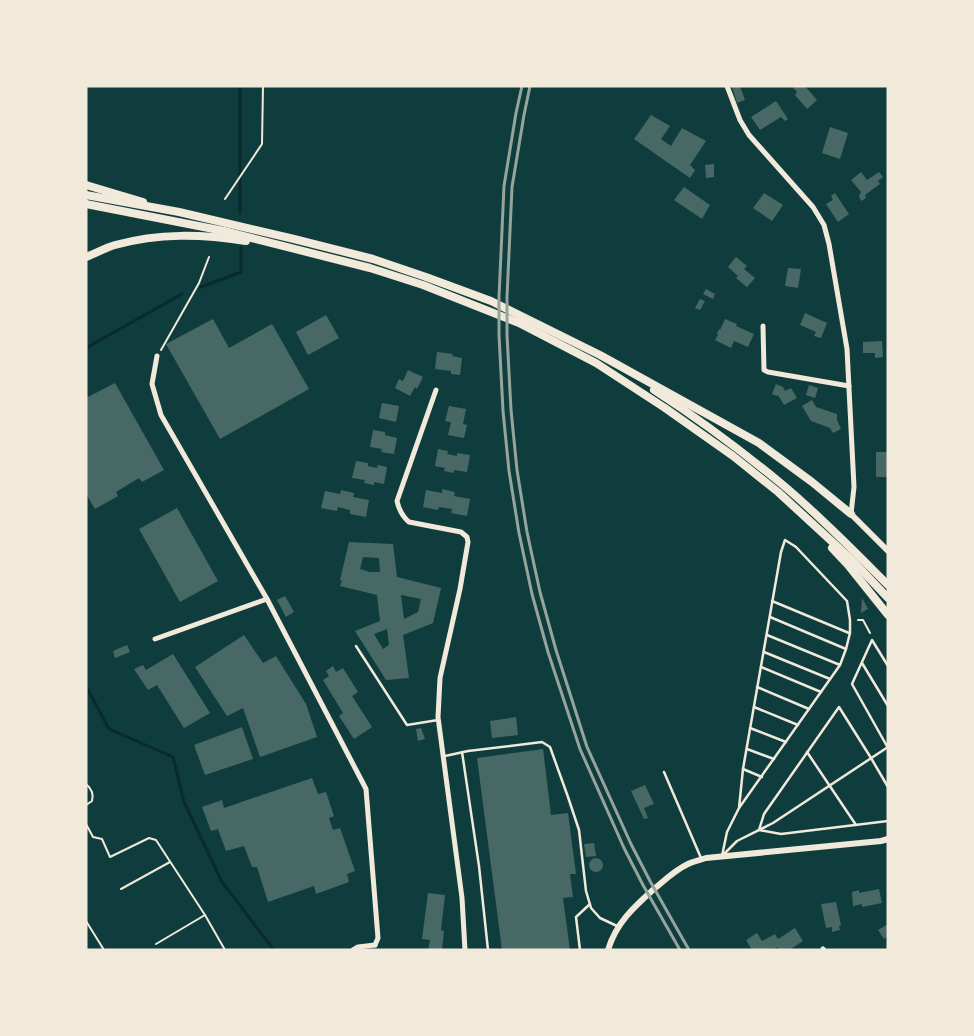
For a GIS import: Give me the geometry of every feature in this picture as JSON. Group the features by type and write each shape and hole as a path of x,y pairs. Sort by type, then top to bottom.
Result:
{"main road":[{"path":"86,185 179,212"},
{"path":"86,195 179,212 294,239 373,260 491,301 600,356 759,443 812,482 851,514"},
{"path":"86,204 224,231 370,268 423,284 519,323 596,363 665,408 733,456 778,492 852,560 888,598"},
{"path":"86,257 114,246 150,238 185,235 222,237 293,248"},
{"path":"600,356 678,406 738,449 784,486 832,529 888,585"},
{"path":"778,492 848,565 888,615"}],"street":[{"path":"727,86 740,120 749,135 813,207 824,225 847,349 854,487 851,514 888,551"},
{"path":"763,326 764,370 849,386"},
{"path":"157,356 152,384 162,415 266,599 366,789 378,938 375,945"},
{"path":"436,390 397,501 399,509 409,522 461,532 467,536 468,542 460,589 440,678 438,720 462,898 465,950"},
{"path":"156,639 266,599"},
{"path":"608,950 618,927 629,911 672,873 688,864 701,859 722,856 888,839"},
{"path":"353,950 358,946 375,945 381,950"}],"lane":[{"path":"722,856 727,832 739,808 840,665 850,633 848,601 796,547 785,540 781,552 757,687 743,769 739,808"},
{"path":"772,601 850,633"},
{"path":"770,617 846,649"},
{"path":"766,635 840,665"},
{"path":"722,856 737,840 773,823 888,747 852,684 872,640"},
{"path":"872,640 888,666"},
{"path":"356,646 407,725 438,720"},
{"path":"764,652 830,679"},
{"path":"862,662 888,706"},
{"path":"761,667 821,692"},
{"path":"757,687 809,709"},
{"path":"754,707 798,725"},
{"path":"759,830 764,814 839,707 888,787"},
{"path":"750,728 786,742"},
{"path":"443,756 542,742 550,747 579,830 586,891 591,908 600,918 618,927"},
{"path":"747,748 774,759"},
{"path":"462,752 479,866 488,950"},
{"path":"807,752 856,825"},
{"path":"743,769 762,777"},
{"path":"664,772 701,859"},
{"path":"759,830 781,834 888,821"},
{"path":"580,950 576,917 590,904"}],"path":[{"path":"224,199 262,144 263,86"},
{"path":"157,356 199,283 209,257"},
{"path":"850,620 863,620 872,640"},
{"path":"86,784 91,787 94,796 92,801 86,805"},
{"path":"86,824 92,837 102,839 110,857 149,838 156,840 205,915 225,950"},
{"path":"121,889 170,862"},
{"path":"156,944 205,915"},
{"path":"86,921 104,950"}],"building":[{"path":"740,86 745,100 737,103 732,87"},
{"path":"795,86 805,86 817,100 807,109 795,95 797,92 793,88"},
{"path":"776,101 788,119 785,121 781,117 760,130 751,117"},
{"path":"651,115 670,126 661,139 671,146 682,128 706,141 690,165 695,170 690,178 634,139"},
{"path":"830,127 848,133 840,159 822,153"},
{"path":"714,164 714,177 706,178 705,165"},
{"path":"861,172 867,180 879,172 883,177 878,181 880,184 865,195 866,198 861,201 859,196 861,192 851,180"},
{"path":"684,187 710,205 702,219 674,200"},
{"path":"764,193 783,205 772,221 753,208"},
{"path":"835,193 849,214 838,222 826,204 833,200 831,196"},
{"path":"736,257 747,266 744,269 755,278 747,287 736,278 738,276 728,267"},
{"path":"788,268 801,269 798,288 785,286"},
{"path":"706,289 715,294 713,299 703,294"},
{"path":"700,299 705,301 700,310 695,308"},
{"path":"805,313 827,323 821,338 814,336 816,332 800,325"},
{"path":"326,315 339,338 308,355 296,332"},
{"path":"213,319 229,348 272,324 309,389 220,439 166,344"},
{"path":"725,319 754,334 748,347 734,341 731,348 715,340"},
{"path":"882,341 883,357 875,358 875,353 863,353 863,342"},
{"path":"437,352 453,354 452,356 462,358 460,375 451,374 451,371 435,369"},
{"path":"408,370 423,377 417,389 415,387 410,396 395,388 399,379 403,381"},
{"path":"115,383 164,470 142,482 139,478 116,492 118,496 95,509 86,494 86,398"},
{"path":"776,384 783,387 785,391 791,388 797,398 784,405 778,395 772,394"},
{"path":"809,385 818,388 815,398 806,395"},
{"path":"812,400 816,407 837,414 837,420 841,429 833,433 830,428 811,421 802,406"},
{"path":"382,403 399,406 396,422 379,418"},
{"path":"449,406 466,409 463,424 467,425 464,438 448,435 451,422 445,421"},
{"path":"373,430 385,432 385,435 397,438 394,454 381,452 382,449 370,447"},
{"path":"438,449 448,451 447,454 457,456 457,453 470,455 467,472 454,470 454,473 444,471 445,468 435,466"},
{"path":"876,452 888,452 888,477 876,477"},
{"path":"356,461 368,463 368,466 377,468 378,465 387,467 384,484 374,482 374,485 364,483 365,480 352,478"},
{"path":"442,489 455,492 454,496 470,499 467,516 451,513 452,509 439,507 438,510 423,507 426,490 442,493"},
{"path":"341,490 354,493 353,497 369,500 366,517 350,514 350,510 338,507 337,511 321,508 325,491 340,494"},
{"path":"177,508 218,581 180,602 139,529"},
{"path":"349,542 393,544 397,577 441,588 433,623 403,635 409,678 386,680 355,631 380,621 377,595 340,586 342,581 340,580","holes":["363,557 379,558 380,572 360,569","401,595 421,599 418,612 404,619","387,629 389,645 383,649 374,634"]},
{"path":"285,596 294,612 286,617 277,600"},
{"path":"862,598 868,609 861,613"},
{"path":"244,635 263,663 276,656 306,704 317,737 260,757 243,708 227,716 195,667"},
{"path":"127,645 130,652 115,658 113,651"},
{"path":"173,654 210,713 184,728 157,685 148,690 134,669 143,665 146,670"},
{"path":"333,666 336,672 343,668 358,692 352,696 372,727 354,739 339,716 343,713 323,680 329,676 326,671"},
{"path":"516,717 518,735 492,738 490,721"},
{"path":"242,727 253,759 205,775 194,745"},
{"path":"421,728 425,739 418,741 416,729"},
{"path":"543,749 551,815 568,813 576,874 570,874 573,897 563,898 570,950 502,950 477,758"},
{"path":"312,778 318,794 326,792 334,816 329,818 333,830 340,828 355,871 347,874 349,882 316,894 314,886 268,902 257,867 252,867 244,846 226,851 218,829 211,831 202,807 222,800 224,808"},
{"path":"645,785 654,804 644,808 648,818 644,819 631,791"},
{"path":"594,843 596,856 586,857 584,844"},
{"path":"596,858 601,860 603,865 601,870 596,872 591,870 589,865 591,860"},
{"path":"879,889 882,903 862,907 862,904 853,906 852,892 859,890 859,893"},
{"path":"428,893 445,895 441,930 444,931 442,950 428,950 430,940 422,939"},
{"path":"836,902 841,925 839,926 840,930 832,932 832,927 826,928 821,904"},
{"path":"888,924 888,936 884,939 878,930"},
{"path":"795,928 803,941 789,950 779,950 777,947 773,950 752,950 746,940 757,933 762,941 775,934 778,939"}],"waterway":[{"path":"240,86 240,213"},
{"path":"201,287 241,272 241,247"},
{"path":"86,348 182,294"},
{"path":"86,686 109,729 173,757 184,802 222,882 274,950"}],"railway":[{"path":"522,86 504,186 499,297 503,411 509,471 519,533 532,594 548,652 580,749 624,848 680,950"},
{"path":"530,86 512,187 507,297 511,410 517,470 527,532 540,592 556,650 587,747 631,844 689,950"}]}
